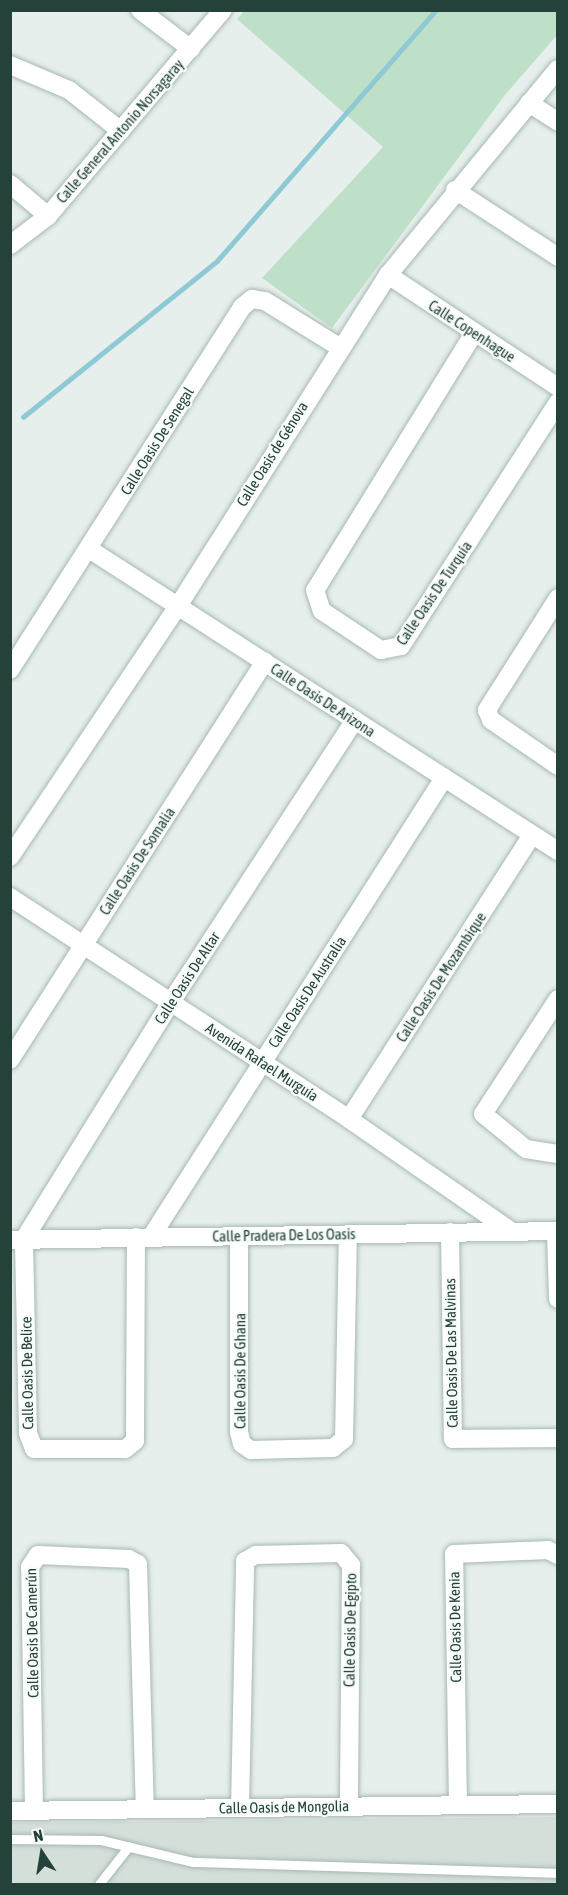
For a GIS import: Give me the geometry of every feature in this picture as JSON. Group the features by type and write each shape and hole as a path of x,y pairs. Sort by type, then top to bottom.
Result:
{"street":[{"path":"140,10 191,48"},
{"name":"Calle General Antonio Norsagaray","path":"10,245 48,216 223,10"},
{"path":"10,65 69,90 121,130"},
{"name":"Calle Oasis de Génova","path":"10,857 178,606 339,347 388,275 455,190 558,69"},
{"path":"529,102 558,122"},
{"path":"10,184 48,216"},
{"path":"455,190 558,257"},
{"name":"Calle Copenhague","path":"388,275 558,387"},
{"name":"Calle Oasis De Senegal","path":"10,670 242,307 252,299 265,301 339,347"},
{"name":"Calle Oasis De Turquía","path":"474,333 315,590 322,611 381,650 401,646 558,402"},
{"name":"Calle Oasis De Arizona","path":"89,549 558,851"},
{"path":"558,598 487,710 490,720 558,766"},
{"name":"Calle Oasis De Somalia","path":"10,1060 265,662"},
{"name":"Calle Oasis De Altar","path":"17,1240 355,720"},
{"name":"Calle Oasis De Australia","path":"144,1237 263,1062 444,778"},
{"name":"Calle Oasis De Mozambique","path":"349,1119 532,835"},
{"name":"Avenida Rafael Murguía","path":"10,897 349,1119 511,1231"},
{"path":"558,999 483,1114 526,1149 558,1154"},
{"path":"557,1231 558,1299"},
{"name":"Calle Pradera De Los Oasis","path":"17,1240 557,1231"},
{"name":"Calle Oasis De Las Malvinas","path":"450,1232 453,1439 558,1438"},
{"name":"Calle Oasis De Ghana","path":"239,1236 240,1432 242,1444 251,1450 333,1448 344,1439 348,1234"},
{"name":"Calle Oasis De Belice","path":"17,1240 28,1439 34,1449 50,1451 125,1449 135,1441 144,1237"},
{"name":"Calle Oasis De Kenia","path":"458,1805 454,1554 548,1550 558,1555"},
{"name":"Calle Oasis De Egipto","path":"240,1808 245,1561 256,1555 341,1552 351,1565 348,1806"},
{"name":"Calle Oasis De Camerún","path":"34,1810 30,1567 38,1555 129,1559 138,1564 145,1809"},
{"name":"Calle Oasis de Mongolia","path":"10,1811 558,1804"}],"lane":[{"path":"10,1839 96,1839 193,1862 558,1873"},
{"path":"99,1884 129,1846"}],"shaded area":[{"path":"557,1817 557,1884 11,1884 10,1823"}],"green space":[{"path":"245,10 557,11 557,35 505,95 332,328 262,278 383,147 237,19"}],"waterway":[{"path":"23,417 217,261 436,10"}]}
